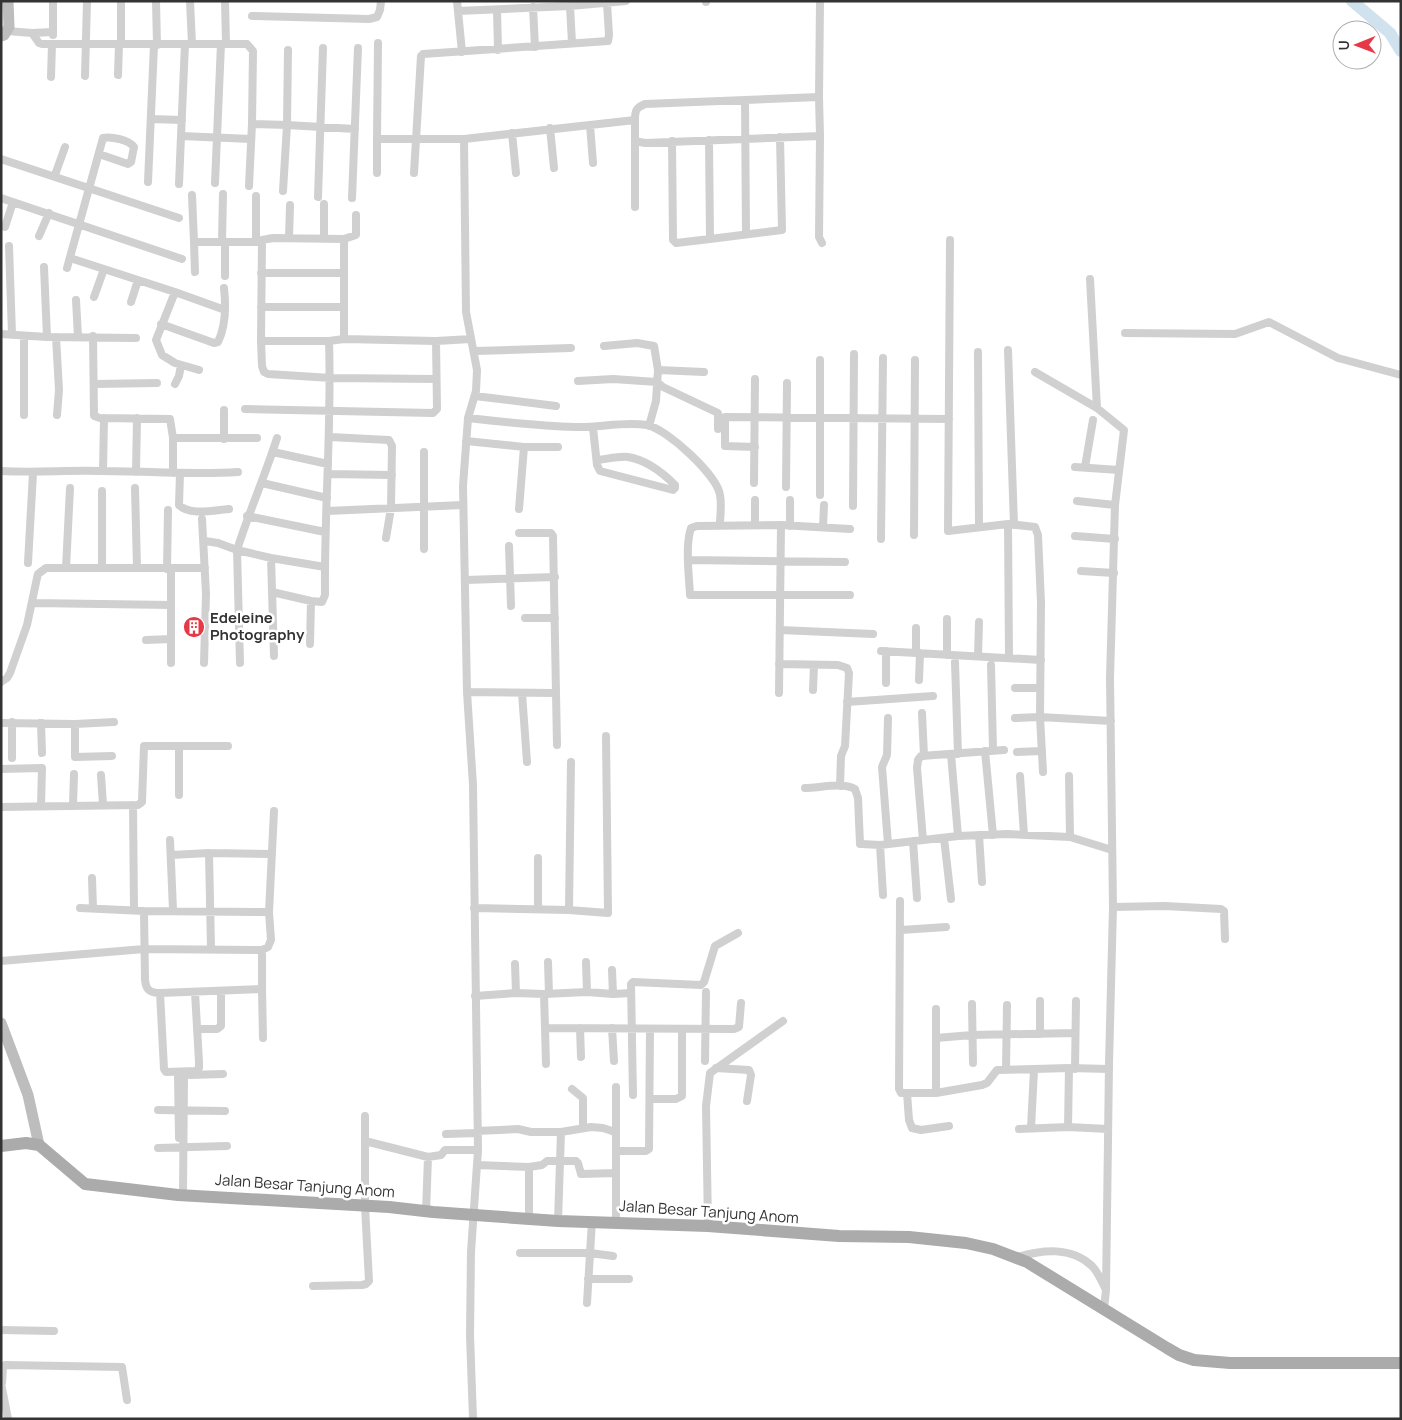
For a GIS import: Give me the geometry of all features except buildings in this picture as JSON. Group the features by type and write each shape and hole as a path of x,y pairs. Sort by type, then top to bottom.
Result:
{"main road":[{"path":"1,1146 26,1143 39,1145"},
{"name":"Jalan Besar Tanjung Anom","path":"39,1145 84,1184 181,1195 365,1206 558,1221 708,1226 830,1236 909,1236 966,1243 1017,1257 1027,1262 1167,1348 1179,1355 1194,1360 1252,1364 1401,1363"}],"street":[{"path":"4,33 8,27 8,1"},
{"path":"4,33 53,34 53,1"},
{"path":"85,76 87,1"},
{"path":"118,76 121,1"},
{"path":"148,182 156,45 156,1"},
{"path":"179,184 182,120 189,44 190,1"},
{"path":"215,183 225,1"},
{"path":"252,16 369,20 377,16 381,1"},
{"path":"457,1 462,52"},
{"path":"458,11 607,4 626,1"},
{"path":"820,1 819,238 822,243"},
{"path":"414,173 421,56 423,54 608,41 607,4"},
{"path":"570,6 572,43"},
{"path":"533,7 535,47"},
{"path":"497,10 498,50"},
{"path":"32,33 39,43 52,44 156,45 243,43 250,47 253,51 249,186"},
{"path":"377,173 378,43"},
{"path":"51,77 52,44"},
{"path":"318,197 323,48"},
{"path":"352,198 358,48"},
{"path":"283,190 287,125 288,50"},
{"path":"635,207 635,120 637,107 645,104 819,97"},
{"path":"745,101 746,234"},
{"path":"151,119 182,120"},
{"path":"377,139 464,139 635,120"},
{"path":"252,124 355,129"},
{"path":"590,125 593,164"},
{"path":"550,128 554,168"},
{"path":"512,133 516,173"},
{"path":"181,136 251,139"},
{"path":"635,141 645,143 820,136"},
{"path":"672,141 673,240 676,243 778,232 782,229 780,137"},
{"path":"67,268 103,138 132,143 134,146 131,162 128,164 99,154"},
{"path":"464,139 466,298 471,339 478,370 475,396 468,418 463,505 467,692 473,785 478,1150 470,1335 473,1419"},
{"path":"709,140 710,239"},
{"path":"55,175 65,147"},
{"path":"1,159 55,175 179,218"},
{"path":"223,194 225,276"},
{"path":"192,195 195,272"},
{"path":"256,196 261,272 262,366 264,372 268,374 331,378 436,379"},
{"path":"1,198 182,259"},
{"path":"4,227 13,202"},
{"path":"324,204 324,238"},
{"path":"289,238 290,205"},
{"path":"39,236 49,213"},
{"path":"194,242 258,242 264,239 289,238 344,239 355,237 356,235 356,214"},
{"path":"344,239 344,339"},
{"path":"950,240 948,531 1011,525 1035,527 1038,535 1041,603 1040,717 1043,772"},
{"path":"10,246 12,334"},
{"path":"70,258 225,310"},
{"path":"44,267 47,337"},
{"path":"94,297 104,269"},
{"path":"261,272 344,273"},
{"path":"1090,279 1098,408"},
{"path":"131,302 138,280"},
{"path":"161,324 218,342 222,334 225,310 224,288"},
{"path":"175,292 156,340 162,355 181,365 199,370"},
{"path":"76,300 78,337"},
{"path":"261,307 344,307"},
{"path":"1125,333 1235,334 1269,322 1338,358 1401,375"},
{"path":"1,334 47,337 93,336 136,338"},
{"path":"24,336 24,415"},
{"path":"93,336 94,416 96,418 170,419 172,421 180,507 191,510 229,509"},
{"path":"56,337 59,390 57,415"},
{"path":"261,341 330,341 344,339 436,341 471,339"},
{"path":"272,592 322,602 325,595 325,532 330,437 330,341"},
{"path":"245,409 433,413 436,409 436,341"},
{"path":"604,346 637,343 654,346 658,370 656,401 649,426"},
{"path":"475,350 571,348"},
{"path":"1008,350 1011,525 1009,657"},
{"path":"978,352 978,527"},
{"path":"854,354 854,506"},
{"path":"881,539 883,358"},
{"path":"820,360 820,494"},
{"path":"914,535 915,360"},
{"path":"175,384 181,365"},
{"path":"658,370 704,372"},
{"path":"1035,372 1098,408 1124,430 1115,505 1110,678 1113,907 1108,1069 1106,1290 1104,1308"},
{"path":"578,381 613,378 657,382 663,387 718,413 718,429"},
{"path":"754,483 755,379"},
{"path":"94,384 157,383"},
{"path":"786,486 787,383"},
{"path":"475,396 556,406"},
{"path":"224,410 224,439"},
{"path":"755,447 725,446 725,417 949,419"},
{"path":"103,471 104,418"},
{"path":"136,472 137,418"},
{"path":"468,418 543,426 593,428 620,424 649,426 669,436 679,444 699,462 715,484 720,493 720,525"},
{"path":"1085,468 1093,420"},
{"path":"593,428 597,468 600,471 673,490 675,488 675,485 662,472 648,464 628,457 597,460"},
{"path":"330,437 389,440 392,446 391,508 386,538"},
{"path":"173,438 257,438"},
{"path":"240,663 237,550 247,516 262,484 277,438"},
{"path":"466,441 524,447 558,447"},
{"path":"519,509 524,447"},
{"path":"273,452 328,464"},
{"path":"424,452 424,549"},
{"path":"1075,467 1119,470"},
{"path":"1,471 33,473 103,471 238,472"},
{"path":"28,564 33,473"},
{"path":"328,474 392,475"},
{"path":"262,484 327,498"},
{"path":"66,568 70,488"},
{"path":"135,488 137,568"},
{"path":"102,491 102,568"},
{"path":"755,500 755,526"},
{"path":"790,500 790,526"},
{"path":"1076,501 1115,505"},
{"path":"327,511 463,505"},
{"path":"823,527 824,505"},
{"path":"168,510 171,663"},
{"path":"247,516 325,532"},
{"path":"202,519 205,568 204,663"},
{"path":"850,529 790,526 697,526 691,528 688,560 690,595 850,595"},
{"path":"779,693 781,526"},
{"path":"518,533 551,532 554,536 558,745"},
{"path":"1075,536 1115,539"},
{"path":"204,543 205,541 218,543 237,550 271,558 325,567"},
{"path":"509,546 510,606"},
{"path":"271,558 274,656"},
{"path":"688,560 845,562"},
{"path":"1,682 10,673 27,623 37,578 42,570 46,568 205,568"},
{"path":"1081,571 1114,573"},
{"path":"466,580 555,577"},
{"path":"310,644 311,601"},
{"path":"32,603 171,605"},
{"path":"525,618 555,618"},
{"path":"947,619 947,655"},
{"path":"978,656 979,622"},
{"path":"916,628 919,680"},
{"path":"780,630 873,634"},
{"path":"146,640 171,640"},
{"path":"886,683 883,651 1040,660"},
{"path":"955,662 955,754 958,836"},
{"path":"779,664 838,665 848,668 845,746 841,756 840,786"},
{"path":"813,690 814,665"},
{"path":"990,665 989,751 992,835"},
{"path":"1015,688 1040,688"},
{"path":"467,692 556,693"},
{"path":"522,693 527,762"},
{"path":"847,702 934,696"},
{"path":"922,713 924,756"},
{"path":"1015,718 1040,717 1111,721"},
{"path":"888,718 887,755 882,767 888,844"},
{"path":"12,722 12,758"},
{"path":"1,723 75,724 114,722"},
{"path":"41,723 42,754"},
{"path":"75,724 75,757 112,756"},
{"path":"474,908 569,910 608,913 606,736"},
{"path":"1,807 140,804 142,802 144,746 228,746"},
{"path":"179,795 180,746"},
{"path":"923,840 918,760 924,756 1004,750"},
{"path":"1016,752 1042,750"},
{"path":"569,910 571,762"},
{"path":"1,769 42,768 42,806"},
{"path":"73,805 74,774"},
{"path":"101,775 103,805"},
{"path":"1020,776 1024,835"},
{"path":"1069,776 1070,837"},
{"path":"805,788 840,786 855,789 860,844 880,845 958,836 1024,835 1070,837 1112,850"},
{"path":"133,805 134,910"},
{"path":"1,961 144,949 262,950 268,947 271,940 269,912 274,811"},
{"path":"979,835 982,882"},
{"path":"944,838 951,898"},
{"path":"170,840 173,910"},
{"path":"913,841 917,898"},
{"path":"880,845 883,895"},
{"path":"209,853 212,910 211,949"},
{"path":"171,854 272,854"},
{"path":"538,858 538,909"},
{"path":"92,878 93,908"},
{"path":"900,902 899,1089 902,1093 936,1093 982,1085 987,1083 995,1070 1108,1069"},
{"path":"1113,907 1165,906 1221,909 1224,911 1225,938"},
{"path":"80,908 144,912 212,910 269,912"},
{"path":"144,912 146,987 150,992 262,989"},
{"path":"901,930 946,927"},
{"path":"633,1095 631,984 633,982 701,985 704,982 714,946 738,933"},
{"path":"262,950 263,1038"},
{"path":"546,1064 544,1028 548,962"},
{"path":"586,962 586,992"},
{"path":"515,964 516,993"},
{"path":"612,970 613,994"},
{"path":"197,1029 217,1029 221,1026 221,991"},
{"path":"160,993 162,1063 166,1072 196,1071 199,1068 195,992"},
{"path":"705,1061 706,992"},
{"path":"475,996 516,993 631,993"},
{"path":"1040,1001 1040,1034"},
{"path":"1068,1127 1076,1001"},
{"path":"544,1028 737,1029 740,1023 741,1003"},
{"path":"972,1004 972,1063"},
{"path":"1006,1069 1007,1005"},
{"path":"936,1009 936,1093"},
{"path":"708,1226 706,1106 709,1077 716,1068 783,1021"},
{"path":"1,1024 28,1095 39,1145"},
{"path":"580,1028 581,1057"},
{"path":"612,1028 614,1061"},
{"path":"616,1151 649,1149 650,1029"},
{"path":"650,1099 676,1099 682,1096 682,1030"},
{"path":"936,1038 972,1035 1075,1033"},
{"path":"716,1068 749,1070 751,1075 747,1101"},
{"path":"1031,1128 1034,1070"},
{"path":"166,1076 223,1074"},
{"path":"181,1076 181,1195"},
{"path":"616,1087 616,1222"},
{"path":"572,1089 584,1101 583,1128"},
{"path":"907,1094 909,1120 912,1128 921,1130 949,1126"},
{"path":"158,1110 225,1111"},
{"path":"313,1286 362,1285 368,1281 365,1206 365,1116"},
{"path":"1019,1129 1068,1127 1108,1129"},
{"path":"446,1134 518,1130 561,1132 583,1128 603,1128 615,1132"},
{"path":"558,1221 561,1132"},
{"path":"365,1141 428,1157 441,1155 445,1150 478,1150"},
{"path":"158,1148 226,1146"},
{"path":"426,1212 428,1157"},
{"path":"477,1165 529,1167 542,1165 547,1162 578,1162 580,1174 616,1173"},
{"path":"529,1167 529,1219"},
{"path":"587,1302 592,1221"},
{"path":"1017,1257 1038,1251 1053,1250 1080,1257 1094,1267 1106,1290"},
{"path":"520,1253 590,1253 613,1256"},
{"path":"588,1279 629,1279"},
{"path":"1,1330 54,1331"},
{"path":"8,1419 2,1383 5,1365 120,1367 123,1369 127,1400"}],"waterway":[{"path":"1352,1 1390,33 1401,51"}],"place":[{"name":"Edeleine Photography","path":"194,627"}]}
